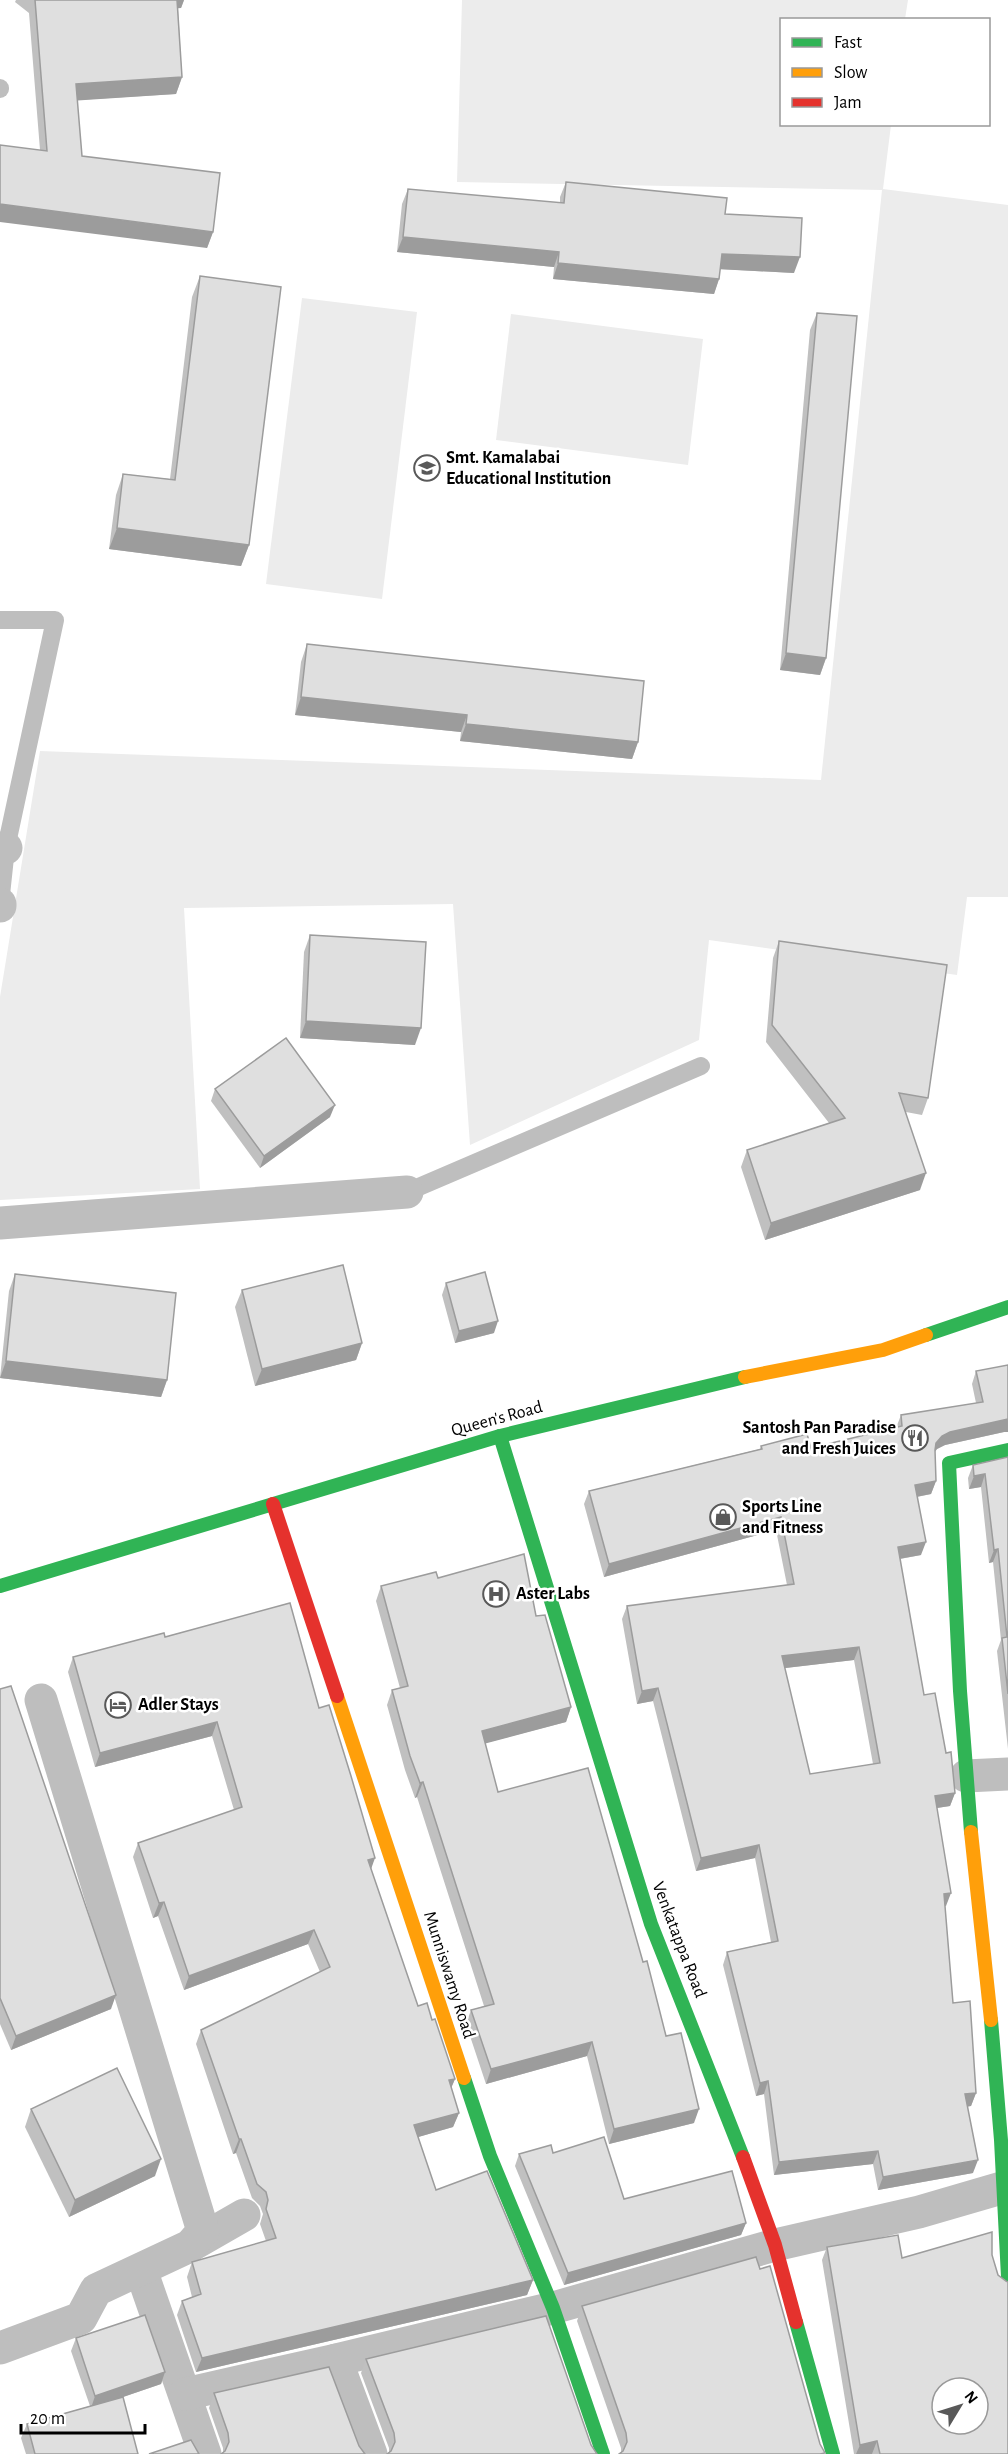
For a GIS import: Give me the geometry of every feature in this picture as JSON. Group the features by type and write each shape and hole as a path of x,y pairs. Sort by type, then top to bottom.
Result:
{"street":[{"path":"0,1223 407,1192"},
{"name":"Queen's Road","path":"0,1586 500,1436 742,1377 883,1350 1008,1307"},
{"name":"Venkatappa Road","path":"500,1436 651,1924 723,2102 775,2244 833,2454"},
{"path":"1008,1450 949,1462 954,1601 966,1776 1007,2187 1006,2265 1008,2277"},
{"name":"Munniswamy Road","path":"273,1504 490,2156 553,2308 603,2454"},
{"path":"41,1701 203,2231 190,2246"},
{"path":"966,1776 1008,1774"},
{"path":"185,2394 553,2308 775,2244 919,2212 1007,2187"},
{"path":"0,2348 81,2318 96,2290 190,2246 244,2215"},
{"path":"141,2270 206,2454"},
{"path":"336,2360 371,2454"}],"lane":[{"path":"0,620 55,620 3,848 0,905"},
{"path":"407,1192 701,1066"}],"shaded area":[{"path":"462,0 908,0 905,18 780,18 780,126 891,126 883,189 1008,205 1008,897 967,897 957,975 709,940 699,1040 470,1145 453,904 184,908 200,1189 0,1200 0,997 40,751 821,780 882,190 457,182"},
{"path":"302,298 417,312 382,599 266,584"},
{"path":"511,314 703,339 688,465 496,440"}],"building":[{"path":"35,0 177,0 182,77 76,84 82,156 220,173 213,232 0,204 0,145 47,151"},
{"path":"566,182 727,198 725,214 802,218 800,257 722,254 719,279 558,263 559,252 403,237 408,189 564,203"},
{"path":"200,276 281,287 249,545 117,528 123,474 175,480"},
{"path":"817,313 857,316 826,658 786,653"},
{"path":"307,644 644,681 638,742 466,724 467,715 301,697"},
{"path":"310,935 426,942 421,1028 306,1021"},
{"path":"779,941 947,965 928,1098 899,1093 926,1173 771,1223 747,1150 845,1118 772,1025"},
{"path":"286,1038 335,1105 264,1156 215,1089"},
{"path":"343,1265 362,1343 262,1369 242,1290"},
{"path":"485,1272 498,1321 459,1331 446,1283"},
{"path":"15,1274 176,1293 167,1380 6,1361"},
{"path":"1008,1365 1008,1419 950,1432 942,1436 936,1443 935,1450 936,1481 915,1485 926,1542 898,1547 924,1695 935,1693 946,1753 951,1752 955,1793 935,1796 951,1893 944,1894 953,2003 970,2001 976,2093 965,2094 978,2160 883,2177 878,2151 779,2162 768,2081 760,2083 727,1952 778,1941 759,1845 701,1858 658,1688 642,1691 627,1606 794,1584 781,1517 609,1564 589,1491 762,1449 761,1446 807,1434 811,1448 902,1426 901,1415 983,1402 976,1371","holes":["859,1647 880,1763 810,1774 782,1656"]},
{"path":"1008,1457 1008,1694 1002,1638 1007,1637 998,1549 994,1550 985,1474 974,1476 973,1465"},
{"path":"524,1554 536,1616 545,1615 571,1707 482,1731 498,1792 588,1768 643,1962 647,1961 666,2036 681,2033 699,2109 614,2129 592,2042 491,2069 471,2010 494,2004 423,1782 420,1783 410,1756 392,1690 408,1686 381,1586 436,1572 438,1578"},
{"path":"290,1603 319,1708 329,1705 375,1858 368,1860 418,2006 427,2003 432,2020 435,2019 455,2079 449,2080 459,2113 414,2125 436,2190 487,2171 533,2280 202,2358 182,2301 201,2294 192,2262 276,2238 266,2209 268,2200 266,2192 257,2184 201,2030 330,1967 314,1930 189,1976 164,1902 159,1903 138,1843 242,1807 217,1722 100,1753 73,1657 164,1633 165,1637"},
{"path":"11,1686 116,1995 16,2036 0,1998 0,1689"},
{"path":"117,2068 161,2159 75,2200 31,2109"},
{"path":"604,2137 624,2199 732,2171 746,2223 568,2273 519,2154 551,2145 553,2153"},
{"path":"992,2232 992,2255 998,2275 1008,2282 1008,2454 880,2454 877,2441 860,2445 827,2247 898,2235 902,2258"},
{"path":"756,2257 760,2269 770,2266 820,2444 825,2453 619,2454 627,2442 626,2433 582,2306"},
{"path":"145,2315 165,2372 95,2396 76,2338"},
{"path":"546,2316 591,2445 597,2454 387,2454 395,2442 394,2433 366,2359"},
{"path":"329,2367 359,2446 365,2454 221,2454 229,2442 228,2433 214,2393"},
{"path":"123,2397 138,2454 35,2454 27,2424"},
{"path":"191,2440 199,2454 149,2454"}],"traffic: fast":[{"path":"926,1335 1008,1307"},
{"path":"0,1586 500,1436 745,1377"},
{"path":"500,1436 651,1924 743,2157"},
{"path":"971,1832 960,1691 949,1463 1008,1450"},
{"path":"991,2020 1001,2140 1008,2277"},
{"path":"464,2078 490,2156 553,2308 603,2454"},
{"path":"796,2322 833,2454"}],"traffic: slow":[{"path":"745,1377 883,1350 926,1335"},
{"path":"337,1696 464,2078"},
{"path":"971,1832 991,2020"}],"traffic: jam":[{"path":"273,1504 337,1696"},
{"path":"743,2157 775,2245 796,2322"}],"place":[{"name":"Smt. Kamalabai Educational Institution","path":"427,468"},
{"name":"Santosh Pan Paradise and Fresh Juices","path":"915,1438"},
{"name":"Sports Line and Fitness","path":"723,1517"},
{"name":"Aster Labs","path":"496,1594"},
{"name":"Adler Stays","path":"118,1705"}]}
